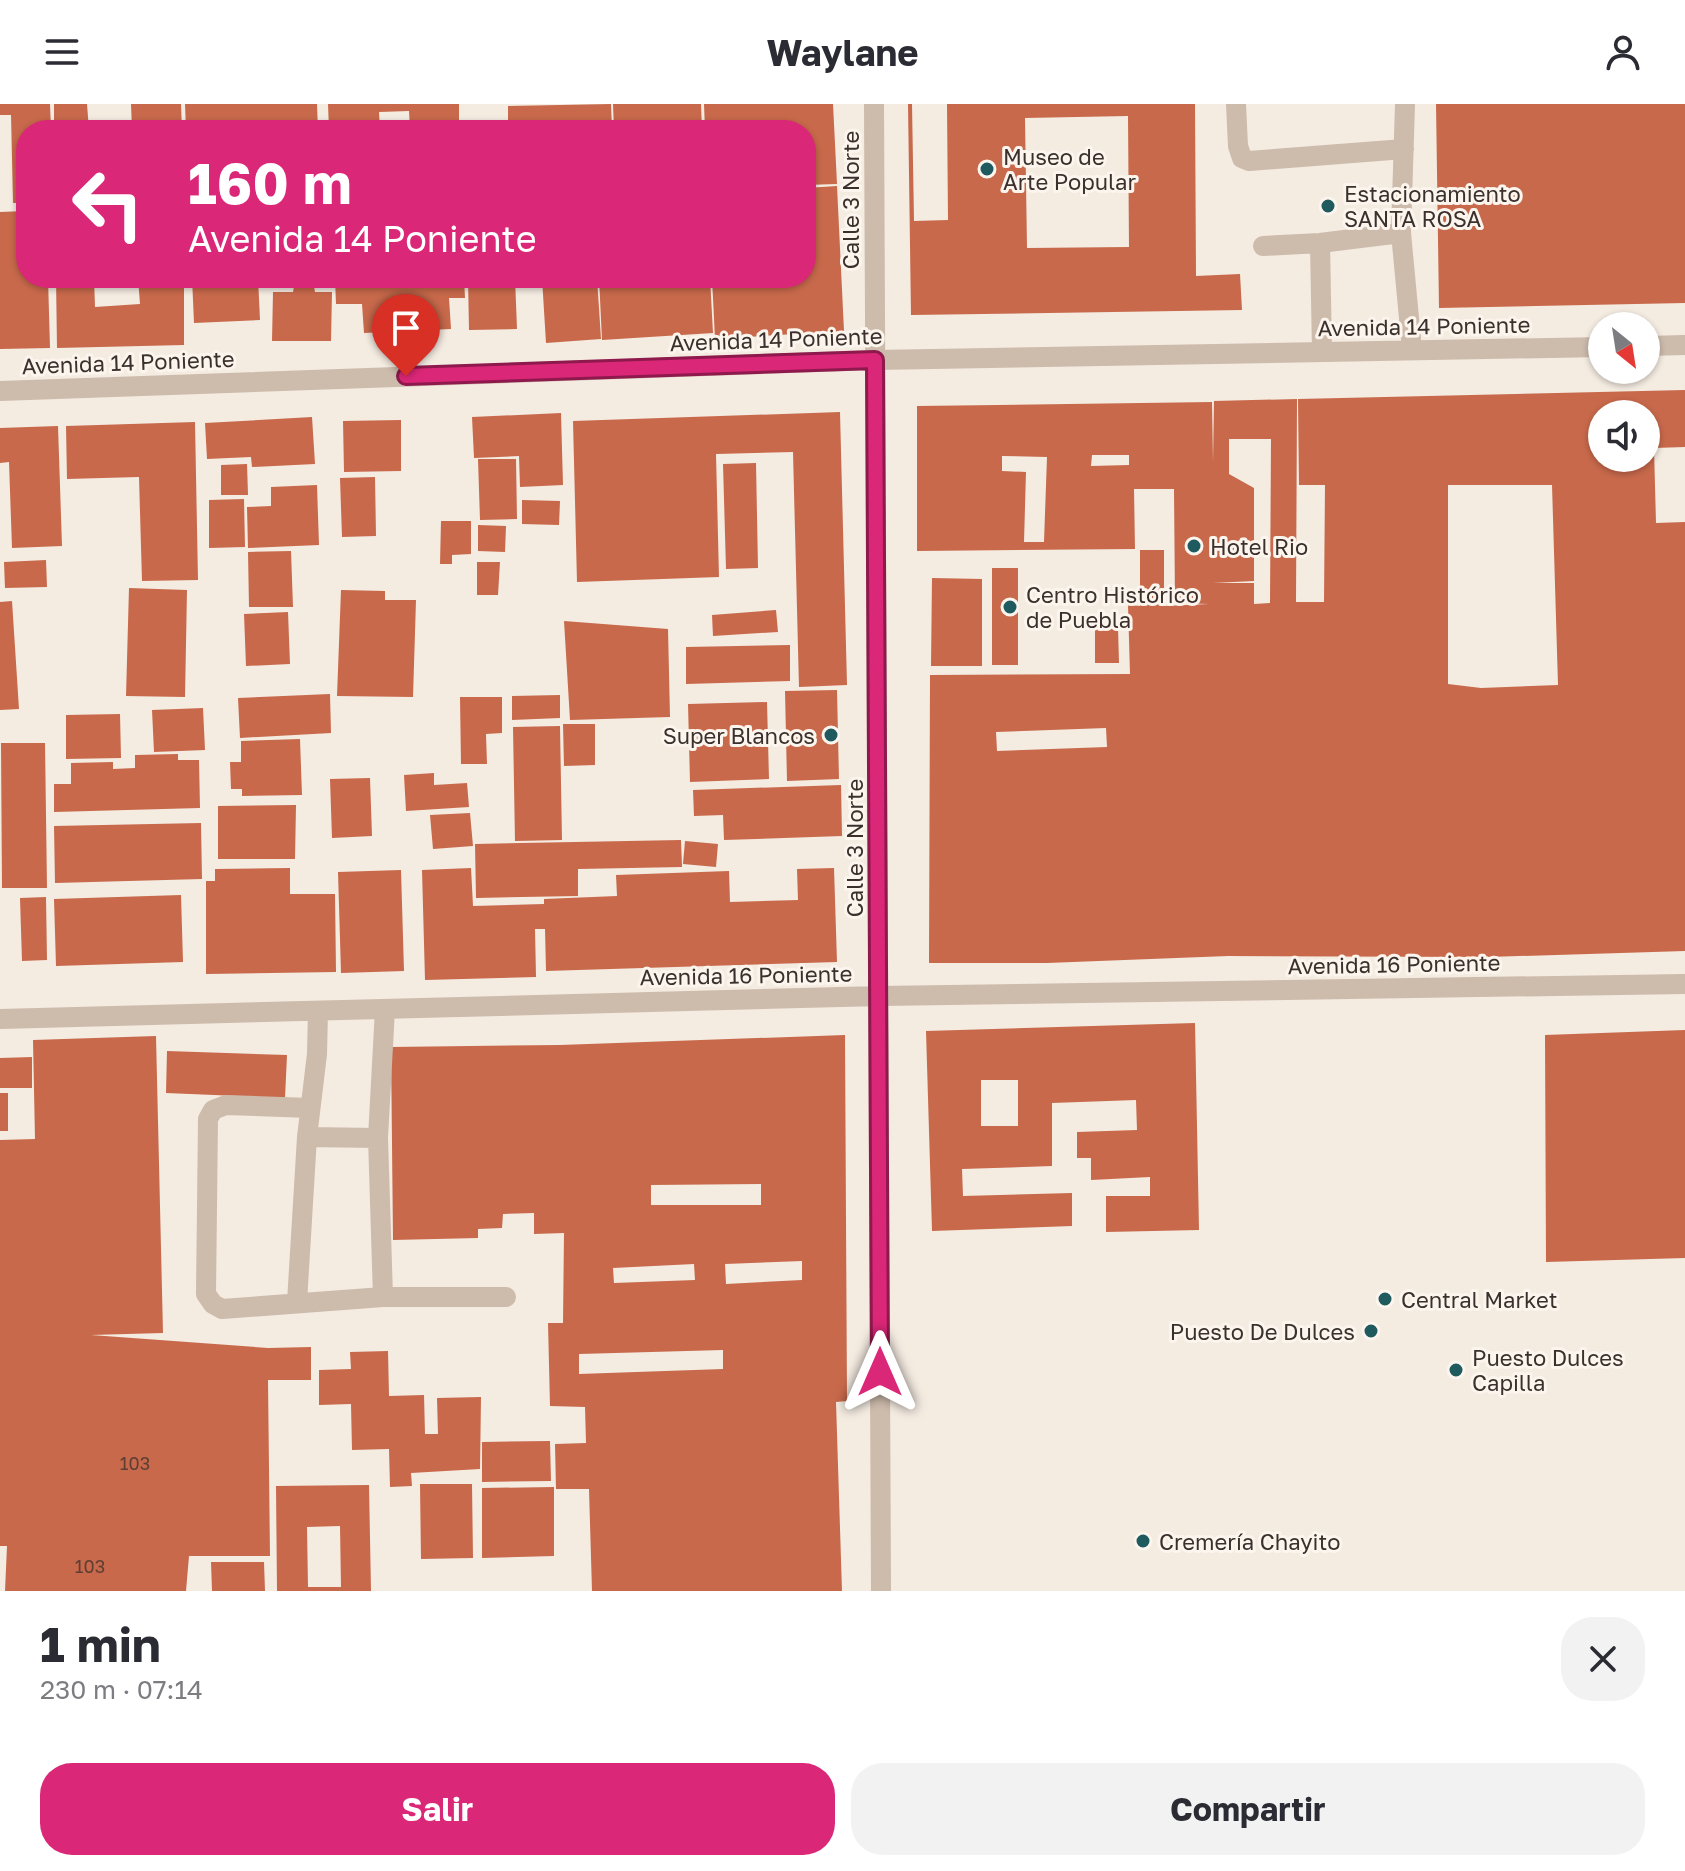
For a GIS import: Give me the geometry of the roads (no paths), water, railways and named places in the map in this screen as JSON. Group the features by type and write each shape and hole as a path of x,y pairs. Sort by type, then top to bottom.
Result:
{"street":[{"name":"Calle 3 Norte","path":"874,104 881,1591"},
{"path":"1236,104 1238,146 1242,158 1249,161 1404,149"},
{"path":"1405,104 1401,233 1412,350"},
{"path":"1263,246 1401,233"},
{"path":"1320,243 1322,352"},
{"path":"1660,346 1685,345"},
{"name":"Avenida 14 Poniente","path":"0,391 875,360 1588,347"},
{"name":"Avenida 16 Poniente","path":"0,1019 880,996 1685,984"},
{"path":"383,1297 378,1138 385,1009"},
{"path":"297,1302 318,1011"},
{"path":"310,1108 226,1105 213,1110 208,1119 206,1294 213,1304 222,1309 383,1297 506,1297"},
{"path":"307,1137 378,1138"}],"place":[{"name":"Museo de Arte Popular","path":"987,169"},
{"name":"Estacionamiento SANTA ROSA","path":"1328,206"},
{"name":"Hotel Rio","path":"1194,546"},
{"name":"Centro Histórico de Puebla","path":"1010,607"},
{"name":"Super Blancos","path":"831,735"},
{"name":"Central Market","path":"1385,1299"},
{"name":"Puesto De Dulces","path":"1371,1331"},
{"name":"Puesto Dulces Capilla","path":"1456,1370"},
{"name":"Cremería Chayito","path":"1143,1541"}]}
